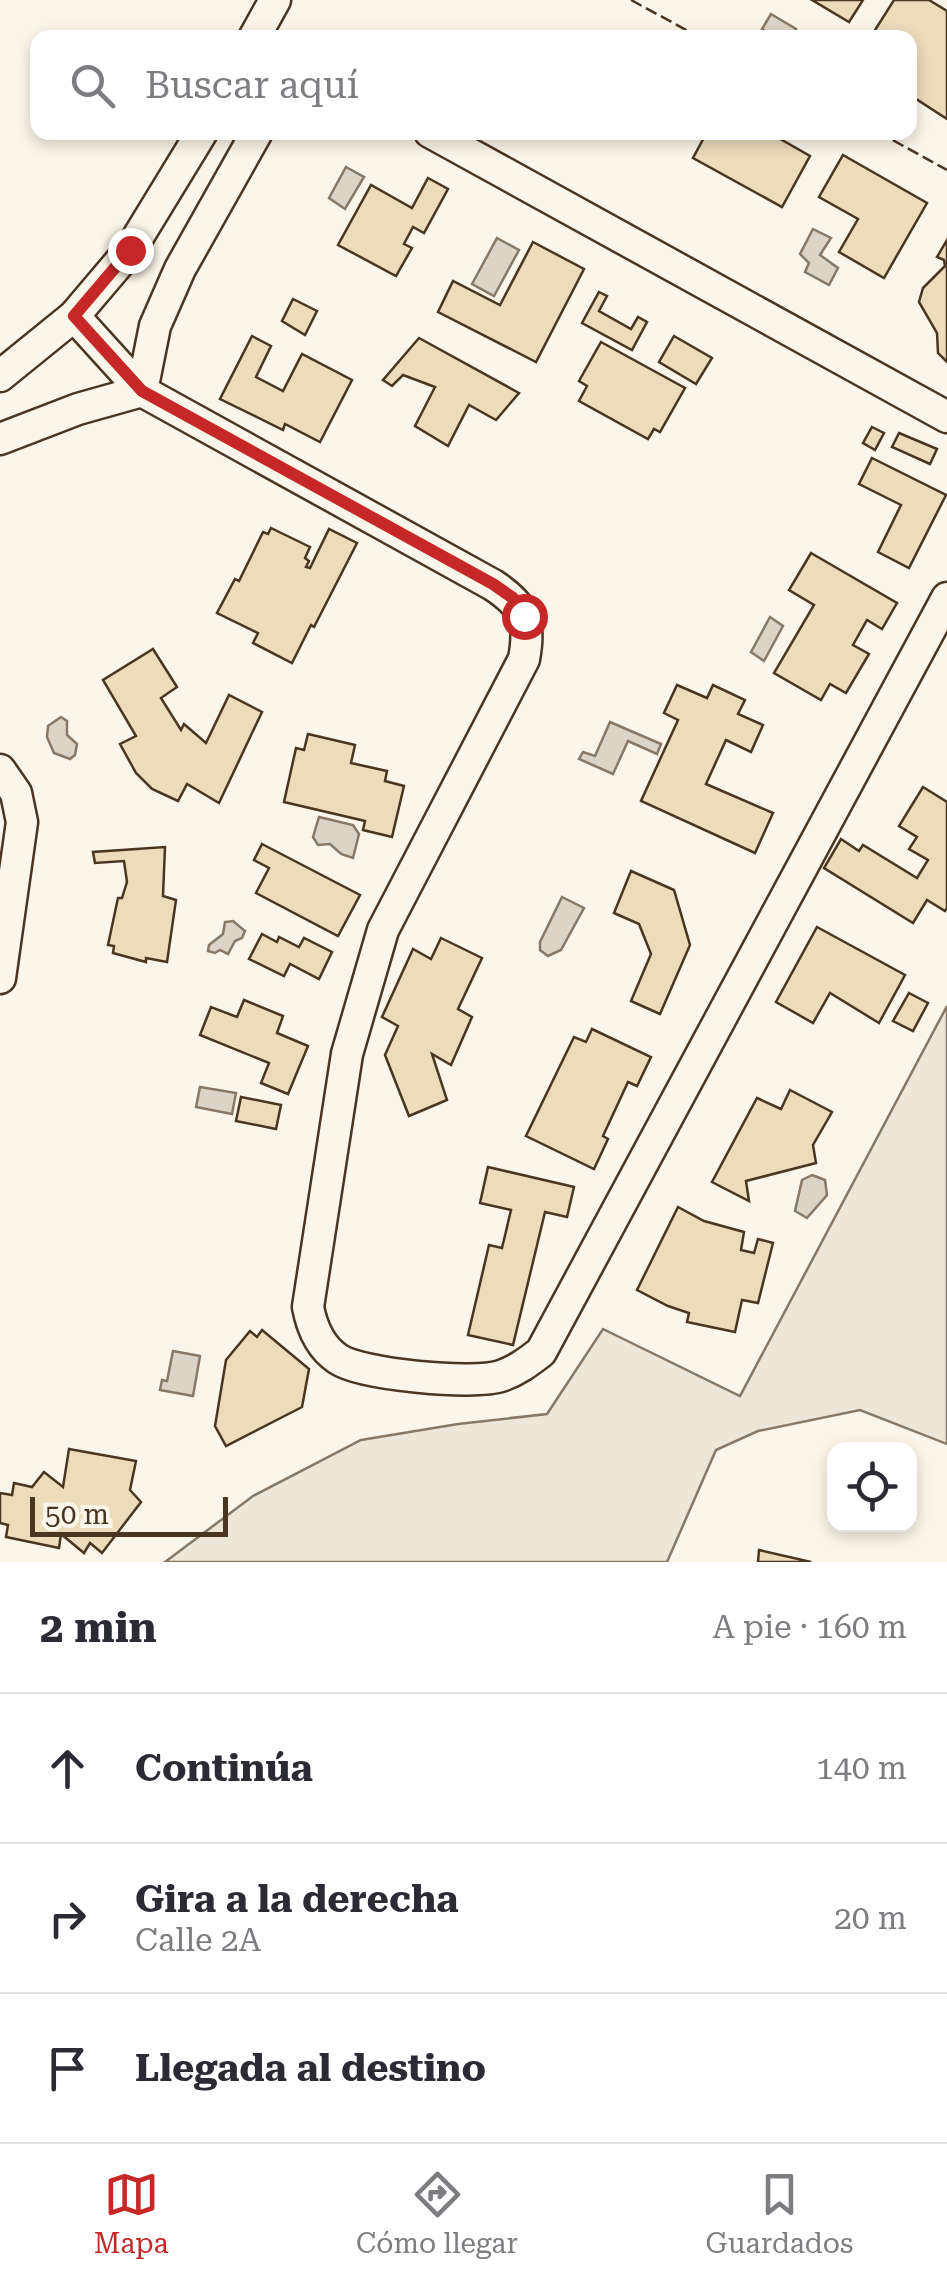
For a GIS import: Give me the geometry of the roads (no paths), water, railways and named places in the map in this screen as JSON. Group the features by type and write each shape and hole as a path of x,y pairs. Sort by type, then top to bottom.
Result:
{"street":[{"path":"258,30 275,0"},
{"path":"0,376 74,316 130,250 197,140"},
{"path":"142,391 155,326 180,269 252,140"},
{"path":"445,140 947,417"},
{"path":"74,316 142,391 493,584 513,598 524,616 528,636 524,659 383,930 347,1054 308,1307 322,1345 340,1361 367,1370 471,1380 498,1377 541,1352 947,598"},
{"path":"0,439 78,409 142,391"},
{"path":"0,770 16,793 22,822 0,978"}]}
